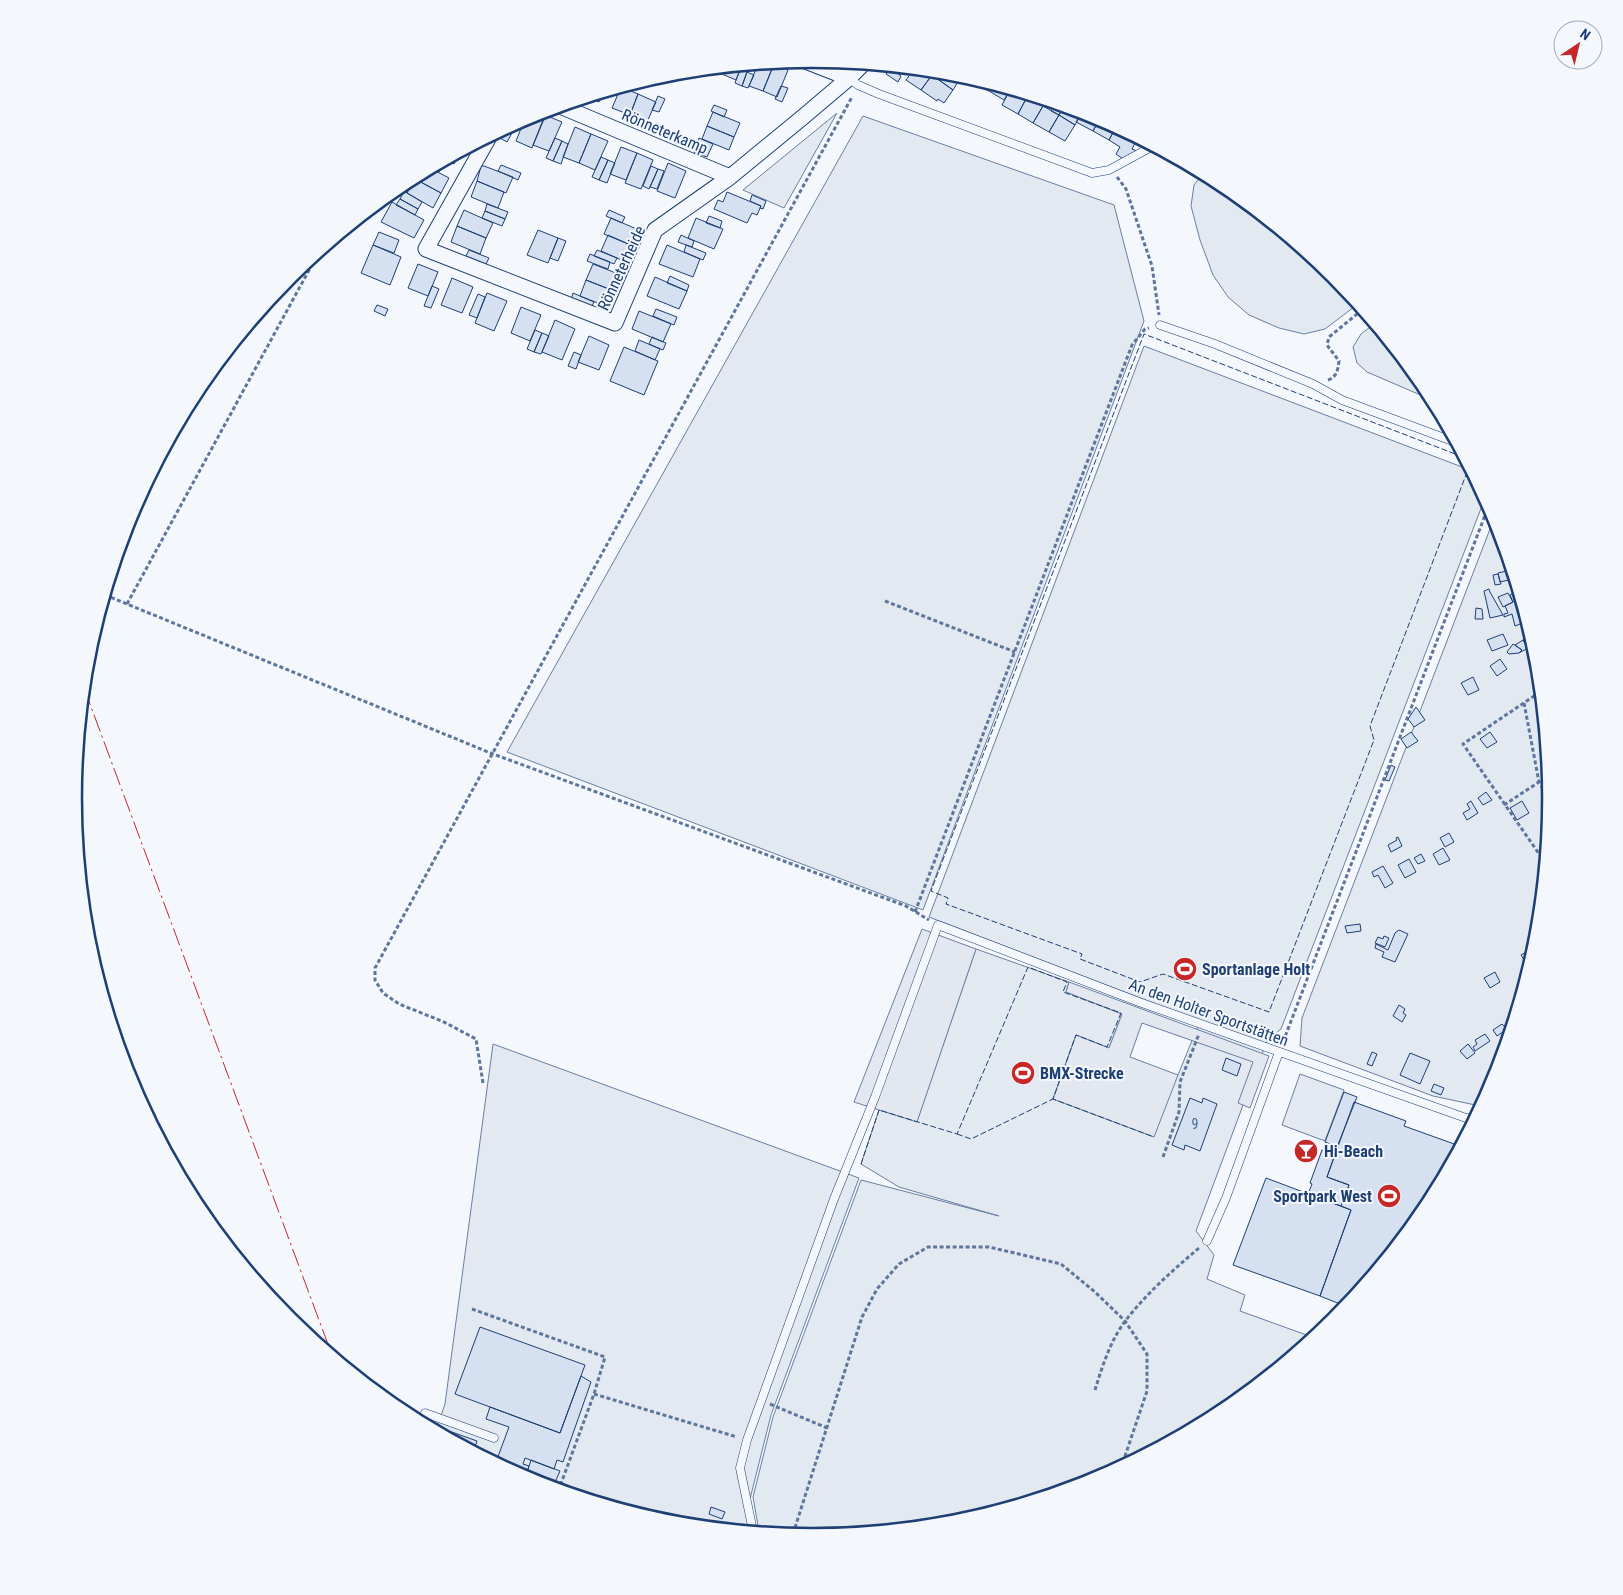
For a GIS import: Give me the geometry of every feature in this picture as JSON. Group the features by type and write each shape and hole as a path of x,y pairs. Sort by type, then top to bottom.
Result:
{"street":[{"path":"822,68 854,82"},
{"name":"Rönneterheide","path":"485,145 426,249 615,323 655,230 730,177 854,82 860,69"},
{"name":"Rönneterkamp","path":"568,109 730,177"}],"lane":[{"path":"854,82 1092,173 1109,170 1146,150"},
{"path":"1160,325 1215,344 1313,384 1342,400 1447,439"},
{"path":"753,1525 740,1468 747,1440 837,1190 938,925"},
{"name":"An den Holter Sportstätten","path":"938,925 1279,1052 1467,1118"},
{"path":"1207,1241 1226,1198 1279,1052"},
{"path":"425,1413 494,1438"}],"path":[{"path":"483,1083 476,1039 444,1022 399,1004 383,993 375,980 375,968 493,754 854,82"},
{"path":"915,912 1132,345 1145,329 1160,325 1152,266 1126,189 1123,183 1109,170"},
{"path":"127,604 311,266"},
{"path":"1313,384 1332,379 1338,372 1339,361 1327,345 1329,337 1358,314"},
{"path":"1279,1052 1485,516"},
{"path":"110,597 493,754 906,906 938,925"},
{"path":"885,601 1015,652"},
{"path":"1534,696 1463,744 1539,854"},
{"path":"1524,702 1539,782 1542,786"},
{"path":"1504,805 1539,782"},
{"path":"1163,1157 1179,1112 1180,1082 1203,1024"},
{"path":"1095,1390 1104,1361 1125,1321 1165,1277 1207,1241"},
{"path":"795,1527 862,1317 877,1289 899,1264 928,1247 989,1247 1061,1264 1095,1292 1125,1321 1147,1354 1147,1391 1125,1456"},
{"path":"472,1309 605,1357 594,1394 561,1483"},
{"path":"594,1394 747,1440"},
{"path":"760,1400 827,1428"}],"shaded area":[{"path":"837,113 784,208 743,190"},
{"path":"863,116 1114,205 1144,321 923,910 507,752"},
{"path":"1198,179 1256,218 1328,281 1353,308 1325,329 1304,334 1279,328 1249,315 1228,297 1213,275 1200,240 1191,206 1194,185"},
{"path":"1370,327 1391,353 1420,395 1367,372 1357,363 1353,347 1361,334"},
{"name":"Sportanlage Holt","path":"1144,346 1462,467 1481,508 1281,1029 1267,1041 1196,1231 1214,1255 1207,1279 1245,1295 1240,1311 1305,1335 1256,1377 1176,1430 1091,1472 1046,1489 1000,1503 907,1521 812,1528 758,1525 753,1497 773,1417 861,1180 999,1216 899,1187 861,1164 879,1110 917,1121 976,949 1069,982 1066,992 1122,1014 1109,1048 1076,1035 1053,1099 1178,1075 1200,1021 929,917"},
{"path":"1490,529 1517,609 1527,655 1535,702 1542,798 1535,893 1527,940 1517,986 1503,1032 1486,1077 1473,1105 1433,1096 1300,1046 1302,1018"},
{"path":"922,929 976,949 917,1122 854,1102"},
{"path":"1069,982 1269,1056 1250,1108 1238,1103 1253,1062 1142,1023 1130,1057 1178,1075 1154,1137 1053,1099 1076,1035 1109,1048 1122,1014 1066,992"},
{"path":"493,1044 859,1178 771,1415 750,1499 755,1525 716,1521 623,1503 577,1489 532,1472 438,1425 445,1404"},
{"path":"1300,1074 1344,1090 1325,1141 1282,1125"}],"building":[{"path":"772,69 763,91 749,86 756,70"},
{"path":"772,69 788,70 777,97 763,91"},
{"path":"739,72 747,72 742,86 735,83"},
{"path":"740,72 736,80 722,73"},
{"path":"747,72 754,75 748,88 742,86"},
{"path":"887,72 897,73 901,76 898,82 886,74"},
{"path":"910,75 930,78 921,90 906,80"},
{"path":"930,78 938,79 953,90 944,103 938,99 937,101 921,90"},
{"path":"938,79 957,83 953,90"},
{"path":"781,86 788,88 782,102 775,99"},
{"path":"990,90 1007,94 1004,100"},
{"path":"630,91 638,94 630,115 612,108 618,93"},
{"path":"638,94 656,102 647,122 630,115"},
{"path":"1008,94 1026,100 1018,114 1002,105"},
{"path":"658,96 665,99 659,112 652,110"},
{"path":"1026,100 1043,106 1033,123 1018,114"},
{"path":"714,105 727,110 724,117 711,111"},
{"path":"1043,106 1059,115 1049,132 1033,123"},
{"path":"1053,108 1061,112 1059,115 1051,111"},
{"path":"713,112 740,123 734,137 707,126"},
{"path":"1061,112 1079,118 1075,125 1059,115"},
{"path":"1059,115 1075,125 1065,141 1049,132"},
{"path":"549,117 562,122 549,151 533,145 544,119"},
{"path":"1078,118 1096,125 1093,131 1076,122"},
{"path":"544,119 532,148 516,141 521,128"},
{"path":"1096,125 1113,133 1109,140 1093,131"},
{"path":"707,126 734,137 729,150 702,139"},
{"path":"575,127 591,134 579,163 563,157"},
{"path":"513,132 507,142 500,138"},
{"path":"1113,133 1135,143 1132,149 1137,151 1123,159 1116,154 1120,147 1109,140"},
{"path":"591,134 608,141 595,170 579,163"},
{"path":"555,138 562,141 553,161 546,158"},
{"path":"699,138 713,144 707,157 694,152"},
{"path":"562,141 568,144 561,164 553,161"},
{"path":"621,147 637,153 626,180 610,174"},
{"path":"637,153 653,160 641,189 625,183"},
{"path":"601,157 608,160 599,180 592,177"},
{"path":"608,160 615,163 607,183 599,180"},
{"path":"668,163 686,171 675,198 657,191"},
{"path":"501,165 521,173 518,180 498,171"},
{"path":"481,166 513,177 506,193 477,181"},
{"path":"651,166 658,169 649,189 643,186"},
{"path":"658,169 664,171 657,189 650,187"},
{"path":"437,172 449,178 441,193 420,182"},
{"path":"477,181 504,192 498,208 471,197"},
{"path":"420,182 441,193 433,208 407,193 409,189"},
{"path":"405,192 422,202 418,209 400,199"},
{"path":"727,192 761,206 757,215 752,213 747,223 714,209 718,200 723,202"},
{"path":"752,195 766,201 763,209 760,208 761,206 750,201"},
{"path":"400,199 418,209 415,215 396,205"},
{"path":"392,202 424,220 414,238 381,222"},
{"path":"487,204 508,212 505,219 485,211"},
{"path":"464,210 493,223 486,238 457,226"},
{"path":"609,210 625,217 622,223 606,216"},
{"path":"485,211 505,219 502,226 482,218"},
{"path":"709,216 722,221 720,228 706,223"},
{"path":"611,218 639,230 633,246 604,234"},
{"path":"696,218 723,229 714,249 688,238"},
{"path":"457,226 486,238 480,254 451,242"},
{"path":"538,230 558,238 548,263 527,255"},
{"path":"379,232 399,240 394,253 373,245"},
{"path":"608,235 633,246 626,262 601,251"},
{"path":"681,235 694,241 692,247 678,242"},
{"path":"558,238 566,241 558,261 550,258"},
{"path":"373,245 401,257 390,285 361,273"},
{"path":"667,245 700,259 693,277 659,264"},
{"path":"686,245 706,253 703,260 684,252"},
{"path":"469,250 489,258 486,264 466,256"},
{"path":"597,250 617,258 614,264 594,256"},
{"path":"590,254 610,262 608,269 587,261"},
{"path":"418,264 438,272 428,296 408,288"},
{"path":"593,264 621,275 614,291 586,280"},
{"path":"670,276 689,285 687,291 667,283"},
{"path":"655,277 687,291 679,309 647,296"},
{"path":"452,278 473,287 462,313 441,305"},
{"path":"586,280 614,291 608,307 580,296"},
{"path":"432,286 439,289 431,308 424,306"},
{"path":"487,293 507,301 494,331 475,323"},
{"path":"573,293 594,302 591,308 571,300"},
{"path":"478,294 485,297 477,318 469,315"},
{"path":"377,305 388,309 385,316 374,311"},
{"path":"521,307 541,315 530,341 511,333"},
{"path":"656,309 677,317 674,325 653,316"},
{"path":"639,311 671,324 663,342 632,329"},
{"path":"555,320 575,329 562,360 542,352"},
{"path":"535,330 542,333 534,352 527,349"},
{"path":"542,333 549,336 541,354 534,352"},
{"path":"589,336 609,345 599,370 578,362"},
{"path":"652,337 666,343 663,350 649,344"},
{"path":"639,340 660,349 655,360 635,351"},
{"path":"624,347 658,361 644,395 610,381"},
{"path":"574,352 581,355 576,369 568,366"},
{"path":"1506,571 1508,580 1500,582 1498,573"},
{"path":"1498,574 1501,584 1495,585 1493,575"},
{"path":"1489,589 1503,615 1490,618 1484,591"},
{"path":"1508,593 1513,602 1503,607 1498,597"},
{"path":"1512,594 1520,624 1515,626 1512,614 1504,617 1504,614 1508,613 1505,606 1513,602 1510,595"},
{"path":"1476,608 1482,609 1483,619 1475,619"},
{"path":"1503,634 1508,645 1492,651 1487,640"},
{"path":"1523,640 1526,649 1519,653 1522,650 1515,645"},
{"path":"1513,644 1522,650 1519,653 1509,654 1507,652"},
{"path":"1500,659 1507,669 1497,676 1490,666"},
{"path":"1473,677 1479,690 1468,695 1461,683"},
{"path":"1416,707 1425,720 1414,727 1408,719"},
{"path":"1411,732 1418,741 1407,748 1401,739"},
{"path":"1490,732 1497,742 1487,748 1480,739"},
{"path":"1391,765 1395,767 1389,781 1385,780"},
{"path":"1486,792 1492,800 1483,805 1478,798"},
{"path":"1471,801 1478,813 1467,820 1463,813 1470,809 1467,804"},
{"path":"1522,801 1529,813 1517,820 1510,808"},
{"path":"1449,833 1454,842 1445,847 1440,838"},
{"path":"1398,837 1402,846 1391,852 1388,845 1397,840 1396,838"},
{"path":"1443,848 1450,860 1439,865 1433,854"},
{"path":"1421,854 1425,861 1418,864 1414,858"},
{"path":"1409,859 1416,872 1405,878 1398,865"},
{"path":"1383,866 1393,883 1385,888 1378,875 1374,877 1372,872"},
{"path":"1360,924 1361,931 1347,933 1345,926"},
{"path":"1399,930 1408,934 1395,962 1382,957 1384,952 1375,948 1376,944 1388,950 1395,933"},
{"path":"1384,936 1389,938 1385,947 1375,943 1378,937 1383,939"},
{"path":"1495,972 1500,982 1490,988 1484,978"},
{"path":"1399,1005 1405,1009 1403,1013 1406,1015 1402,1022 1393,1016"},
{"path":"1502,1024 1504,1026 1503,1032 1497,1036 1493,1030"},
{"path":"1485,1034 1490,1041 1475,1051 1473,1047 1477,1044 1475,1040"},
{"path":"1468,1044 1475,1053 1467,1059 1460,1051"},
{"path":"1372,1052 1377,1054 1372,1066 1367,1064"},
{"path":"1410,1053 1430,1061 1420,1084 1400,1075"},
{"path":"1226,1058 1241,1064 1237,1076 1222,1070"},
{"path":"1434,1084 1444,1088 1441,1095 1431,1091"},
{"path":"1344,1092 1357,1097 1337,1147 1325,1142"},
{"path":"1190,1098 1202,1103 1203,1098 1217,1104 1200,1151 1185,1145 1184,1150 1172,1145"},
{"name":"Sportpark West","path":"1354,1102 1406,1121 1404,1126 1454,1144 1444,1163 1391,1242 1338,1303 1320,1296 1351,1210 1341,1206 1349,1185 1327,1177"},
{"path":"1327,1143 1337,1147 1335,1154 1325,1151"},
{"path":"1322,1150 1335,1154 1327,1177 1349,1185 1341,1206 1308,1194"},
{"path":"1266,1178 1351,1210 1320,1296 1233,1265"},
{"path":"480,1327 585,1365 560,1433 455,1394"},
{"path":"581,1376 591,1382 563,1462 557,1460 554,1469 525,1458 523,1464 529,1466 528,1470 498,1456 509,1427 486,1419 490,1407 560,1433"},
{"path":"449,1431 477,1441 476,1445"},
{"path":"531,1460 560,1471 556,1481 528,1470"},
{"path":"711,1507 725,1512 722,1519 709,1514"}],"fence":[{"path":"1455,454 1144,334 931,891 948,898 946,904 1082,954 1080,959 1140,982 1163,974 1269,1012 1374,740 1370,726 1466,475"},
{"path":"861,1164 879,1110 957,1134 1028,967 1067,982 1063,992 1121,1013 1107,1047 1076,1035 1053,1099 1154,1137"},
{"path":"957,1134 971,1139 1053,1099"}],"power":[{"path":"88,700 328,1344"}],"place":[{"name":"Sportanlage Holt","path":"1185,969"},
{"name":"BMX-Strecke","path":"1023,1073"},
{"name":"Hi-Beach","path":"1306,1151"},
{"name":"Sportpark West","path":"1389,1196"}]}
